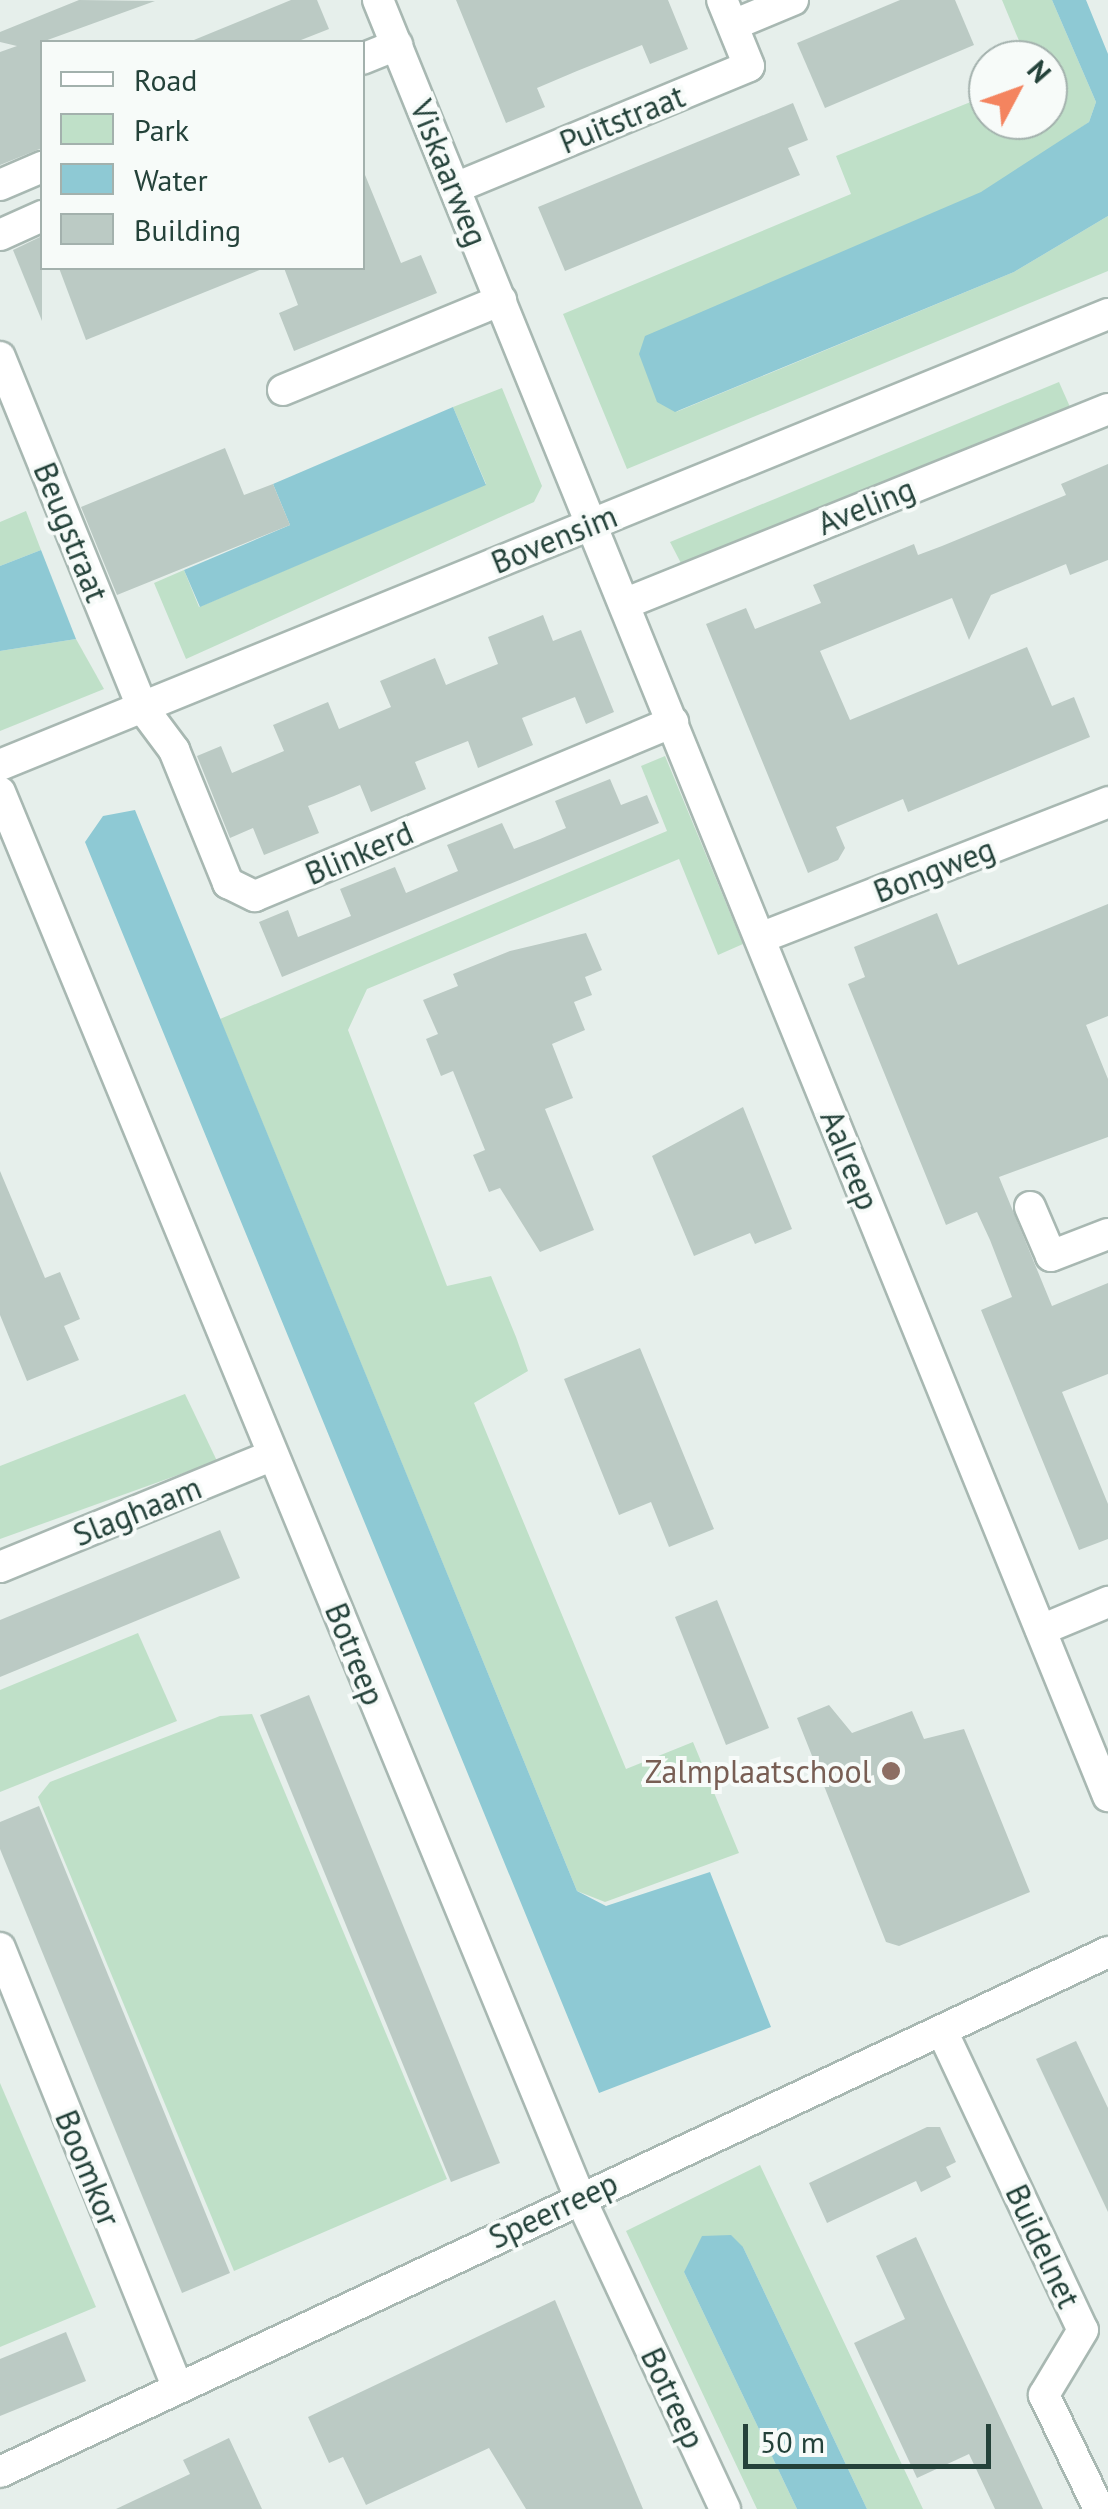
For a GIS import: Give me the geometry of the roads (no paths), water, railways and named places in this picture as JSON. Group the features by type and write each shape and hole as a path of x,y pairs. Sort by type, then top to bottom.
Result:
{"street":[{"name":"Viskaarweg","path":"378,0 592,524"},
{"name":"Puitstraat","path":"455,188 749,66 727,13 793,0"},
{"path":"365,58 396,45"},
{"path":"0,185 40,168"},
{"path":"0,234 40,217"},
{"path":"283,390 501,300"},
{"name":"Bovensim","path":"0,764 1107,319"},
{"name":"Beugstraat","path":"0,358 142,707"},
{"name":"Aveling","path":"624,604 1108,409"},
{"name":"Aalreep","path":"592,524 1108,1796"},
{"name":"Blinkerd","path":"142,707 174,750 228,882 255,896 673,722"},
{"name":"Botreep","path":"0,792 580,2198 725,2509"},
{"name":"Bongweg","path":"760,938 1108,802"},
{"path":"1030,1206 1051,1256 1108,1234"},
{"name":"Slaghaam","path":"0,1567 273,1455"},
{"path":"1040,1630 1108,1602"},
{"name":"Boomkor","path":"0,1948 177,2387"},
{"name":"Speerreep","path":"0,2472 1108,1952"},
{"name":"Buidelnet","path":"942,2033 1084,2330 1044,2395 1099,2509"}],"water":[{"path":"1052,0 1086,0 1108,54 1108,216 1014,272 675,412 657,402 639,354 645,336 981,192 1061,140 1068,140 1068,136 1089,122 1096,102"},
{"path":"453,407 486,485 200,607 184,570 290,525 273,484"},
{"path":"41,550 76,639 0,651 0,566"},
{"path":"135,810 577,1891 606,1906 710,1872 771,2027 599,2093 85,842 103,816"},
{"path":"731,2235 743,2247 867,2509 797,2509 684,2272 702,2236"}],"place":[{"name":"Zalmplaatschool","path":"891,1771"}]}
